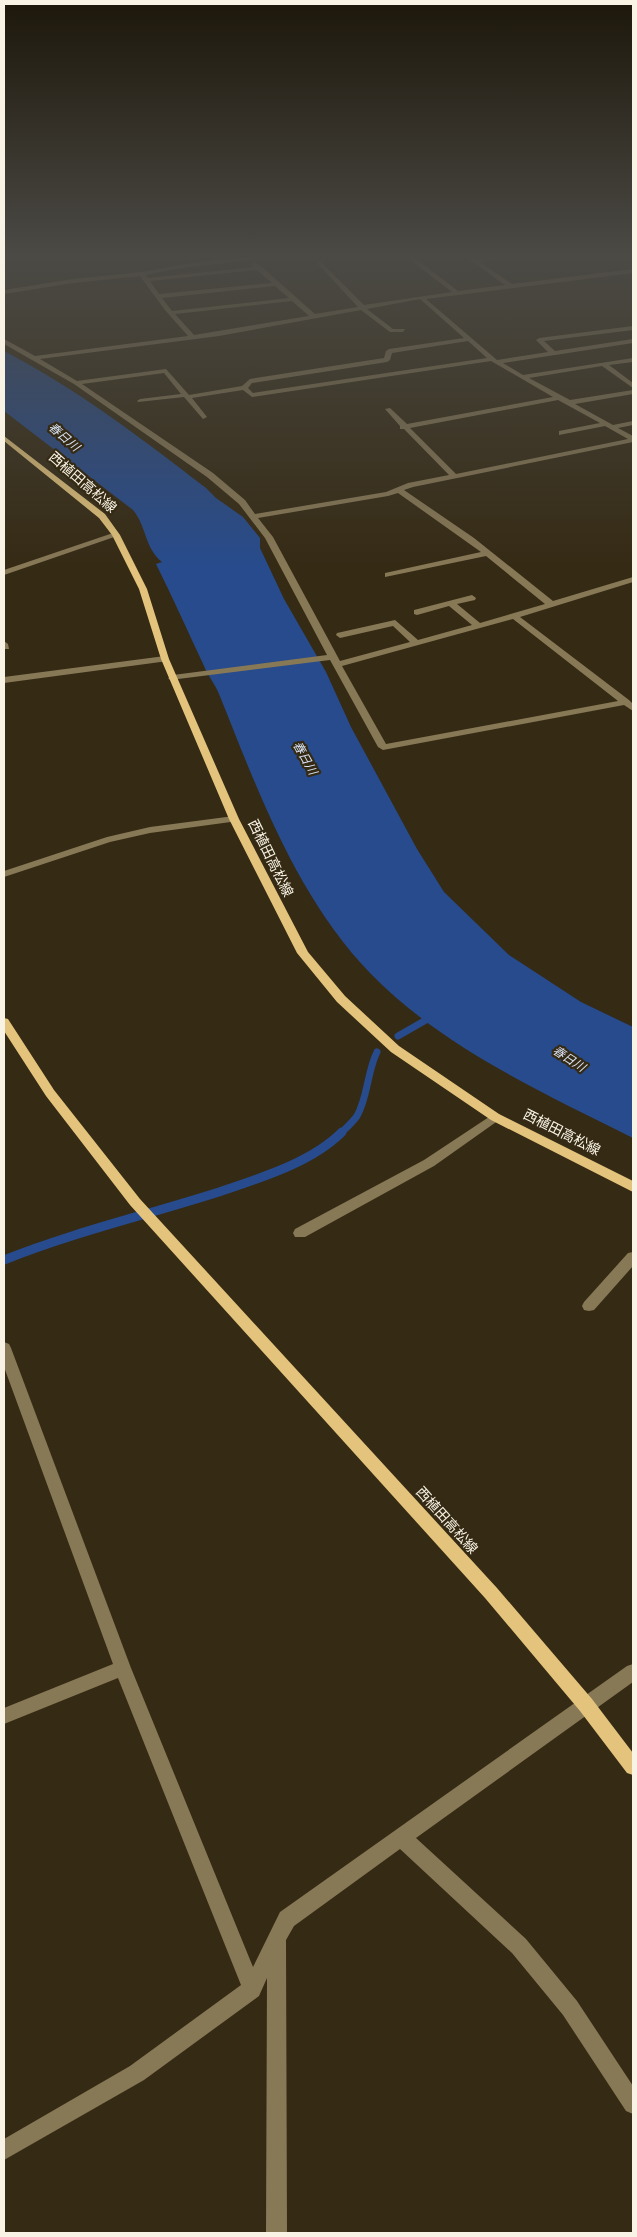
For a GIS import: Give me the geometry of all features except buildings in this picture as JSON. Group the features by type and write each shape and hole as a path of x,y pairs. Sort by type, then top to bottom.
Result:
{"main road":[{"name":"西植田高松線","path":"4,438 102,516 116,535 143,590 164,659 234,819 303,953 341,999 395,1049 495,1116 633,1187"},
{"name":"西植田高松線","path":"4,1022 50,1093 135,1202 491,1593 586,1705 633,1767"}],"street":[{"path":"37,359 76,383 210,475 236,496 254,516 269,537 383,747 629,705"},
{"path":"140,401 244,388 250,381 387,359"},
{"path":"244,388 252,395 499,359"},
{"path":"494,360 633,439"},
{"path":"521,377 633,360"},
{"path":"603,364 633,386"},
{"path":"76,383 166,370 203,417"},
{"path":"567,403 633,392"},
{"path":"404,427 558,398"},
{"path":"388,409 454,476"},
{"path":"562,433 633,423"},
{"path":"254,516 400,491 411,485 633,439"},
{"path":"400,491 487,553 550,603"},
{"path":"4,573 116,535"},
{"path":"388,575 487,553"},
{"path":"173,678 335,661 416,643 478,626 633,579"},
{"path":"417,612 472,598"},
{"path":"451,603 478,626"},
{"path":"514,616 629,705"},
{"path":"340,635 395,623 416,643"},
{"path":"4,680 164,659"},
{"path":"4,874 107,840 150,830 234,819"},
{"path":"300,1233 429,1163 495,1116"},
{"path":"589,1306 633,1258"},
{"path":"4,1348 123,1668 252,1989"},
{"path":"4,1716 123,1668"},
{"path":"4,2150 137,2073 252,1989 287,1919 633,1672"},
{"path":"401,1837 519,1946 570,2008 633,2104"},
{"path":"277,1937 277,2233"}],"water":[{"name":"春日川","path":"4,359 19,359 57,381 133,433 243,517 260,538 260,548 284,599 326,672 351,727 417,849 444,892 509,955 581,1002 633,1027 633,1138 529,1085 461,1046 399,1000 370,973 344,943 321,911 281,841 264,805 217,690 156,564 162,562 152,550 138,516 133,510 4,411"}],"waterway":[{"path":"398,1036 433,1016"},
{"path":"342,1132 361,1109 377,1052"},
{"path":"4,1260 57,1241 219,1192 268,1175 300,1161 329,1143 342,1132"}]}
